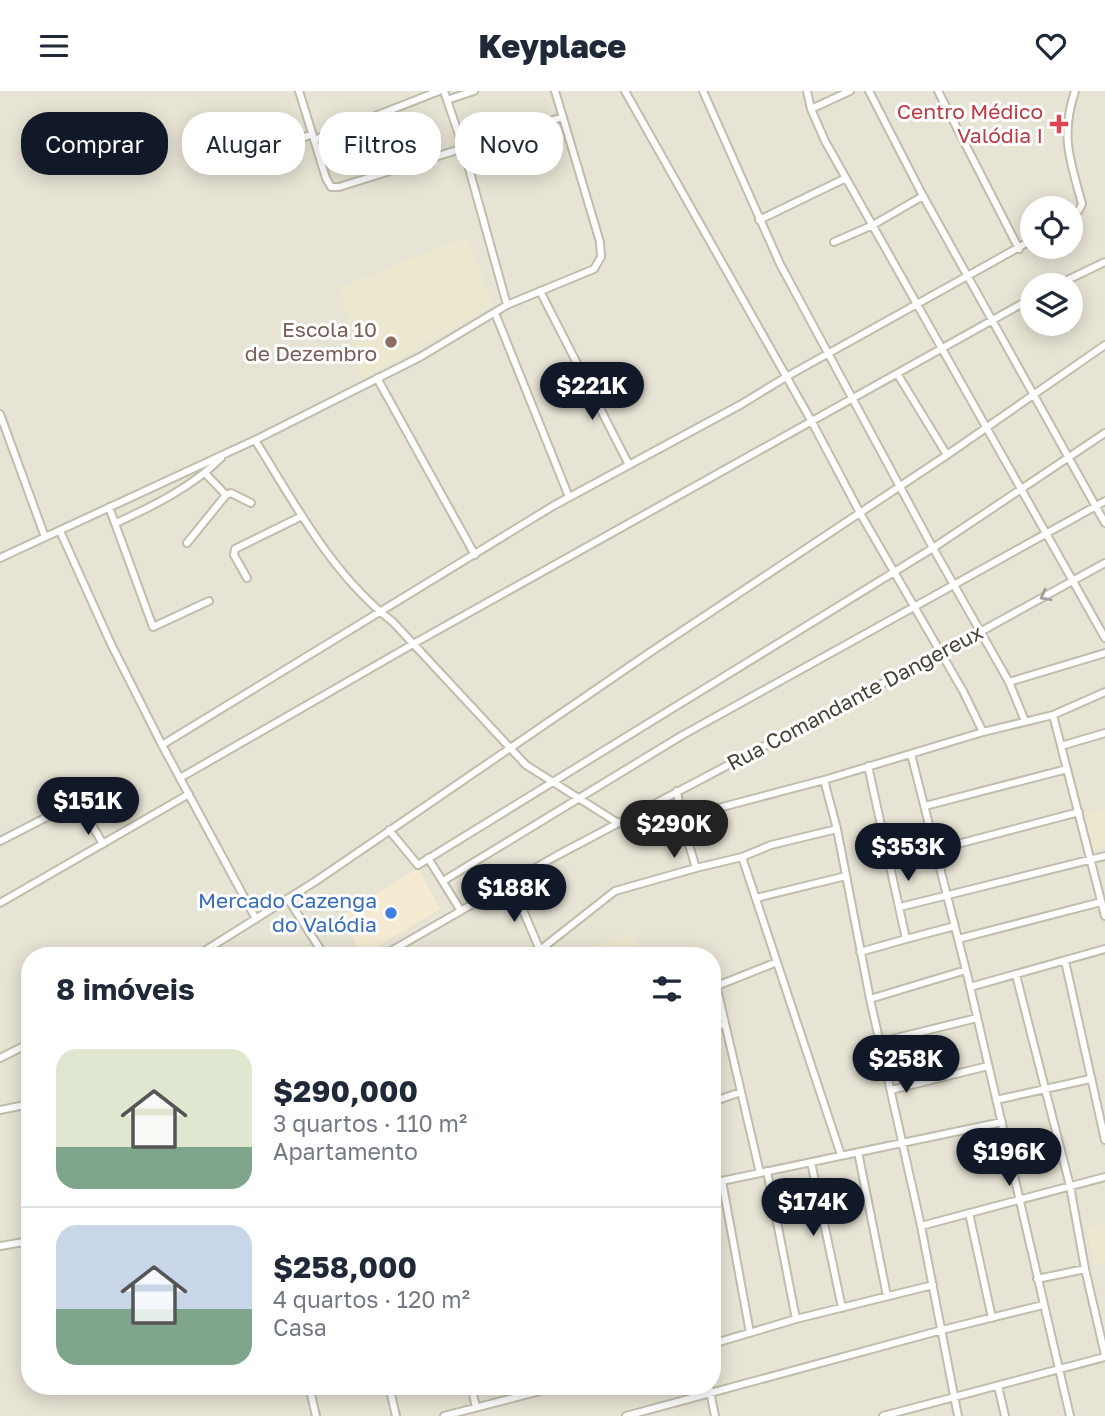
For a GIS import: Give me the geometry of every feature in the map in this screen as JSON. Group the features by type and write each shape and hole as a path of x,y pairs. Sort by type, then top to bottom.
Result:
{"street":[{"path":"299,91 331,187 455,150"},
{"path":"305,140 442,91 455,124"},
{"path":"447,100 474,91"},
{"path":"555,91 561,112"},
{"path":"625,91 812,422 860,513 941,652 983,732"},
{"path":"703,91 779,264 979,632 1009,682 1025,721"},
{"path":"807,91 811,109 825,141 1105,638"},
{"path":"811,109 850,91"},
{"path":"869,91 923,196 1105,523"},
{"path":"162,745 569,497 1019,249 938,91"},
{"path":"1075,91 1066,124 1069,157 1080,196"},
{"path":"0,558 255,440 420,357 507,305 594,269 601,257 600,242 563,117"},
{"path":"471,175 507,305"},
{"path":"759,220 846,178"},
{"path":"834,242 873,225 923,196"},
{"path":"1082,273 1105,262"},
{"path":"540,291 629,465"},
{"path":"180,778 413,644 943,350 1020,304"},
{"path":"495,313 569,497"},
{"path":"211,947 288,899 900,487 1105,345"},
{"path":"898,375 947,455"},
{"path":"377,378 475,555"},
{"path":"0,414 45,537"},
{"path":"389,830 416,865 933,548 1105,433"},
{"path":"255,440 302,516 346,577 526,765 618,823"},
{"path":"116,523 149,508 205,474 224,454"},
{"path":"205,474 226,495"},
{"path":"187,543 226,495 231,493 251,503"},
{"path":"443,881 681,736 1105,501"},
{"path":"109,507 153,627 209,601"},
{"path":"247,578 234,555 235,549 302,516"},
{"path":"60,531 110,644 256,919"},
{"name":"Rua Comandante Dangereux","path":"398,947 618,823 1105,563"},
{"path":"1009,682 1105,653"},
{"path":"681,818 824,780 983,732 1053,715 1105,692"},
{"path":"1053,715 1105,916"},
{"path":"1060,746 1105,733"},
{"path":"911,754 966,970 1070,1416"},
{"path":"868,766 906,939"},
{"path":"925,806 1067,769"},
{"path":"824,780 837,829 860,952 921,1226 958,1416"},
{"path":"677,791 681,818 696,867"},
{"path":"0,903 189,795"},
{"path":"0,841 78,801 103,844"},
{"path":"889,862 1079,812"},
{"path":"548,947 615,891 696,867 742,857 771,845 837,829"},
{"path":"900,907 1105,856"},
{"path":"742,857 841,1155"},
{"path":"428,858 461,911"},
{"path":"756,898 846,876"},
{"path":"511,882 538,947"},
{"path":"288,899 319,947"},
{"path":"958,939 1101,902"},
{"path":"860,952 955,926"},
{"path":"970,987 1105,949"},
{"path":"1065,961 1105,1140"},
{"path":"721,984 777,963"},
{"path":"870,999 966,970"},
{"path":"883,1416 1105,1356 1070,1186 1016,975"},
{"path":"721,1011 764,1172 796,1319"},
{"path":"880,1042 977,1019"},
{"path":"0,1058 21,1048"},
{"path":"891,1090 988,1066"},
{"path":"996,1100 1090,1079"},
{"path":"721,1099 741,1092"},
{"path":"0,1110 21,1106"},
{"path":"750,1333 722,1181 1002,1122"},
{"path":"858,1152 887,1296"},
{"path":"811,1162 842,1308"},
{"path":"921,1226 1105,1177"},
{"path":"969,1213 992,1318"},
{"path":"0,1246 21,1242"},
{"path":"1037,1279 1085,1269"},
{"path":"721,1341 796,1319 933,1285"},
{"path":"721,1386 1043,1305"},
{"path":"998,1386 1004,1416"},
{"path":"311,1395 316,1416"},
{"path":"390,1395 396,1416"},
{"path":"473,1395 476,1408"},
{"path":"444,1416 524,1395"},
{"path":"625,1416 691,1395"},
{"path":"711,1395 715,1416"}],"shaded area":[{"path":"0,91 1105,91 1105,1416 0,1416"},
{"name":"Escola 10 de Dezembro","path":"467,236 493,305 363,379 340,288"},
{"path":"1105,809 1105,847 1093,849 1085,813"},
{"name":"Mercado Cazenga do Valódia","path":"418,868 440,909 376,947 358,947 341,916"},
{"path":"632,933 638,947 594,947"},
{"path":"1105,1223 1105,1262 1095,1265 1086,1228"}],"place":[{"name":"Centro Médico Valódia I","path":"1059,124"},
{"name":"Escola 10 de Dezembro","path":"391,342"},
{"name":"Mercado Cazenga do Valódia","path":"391,913"}]}
